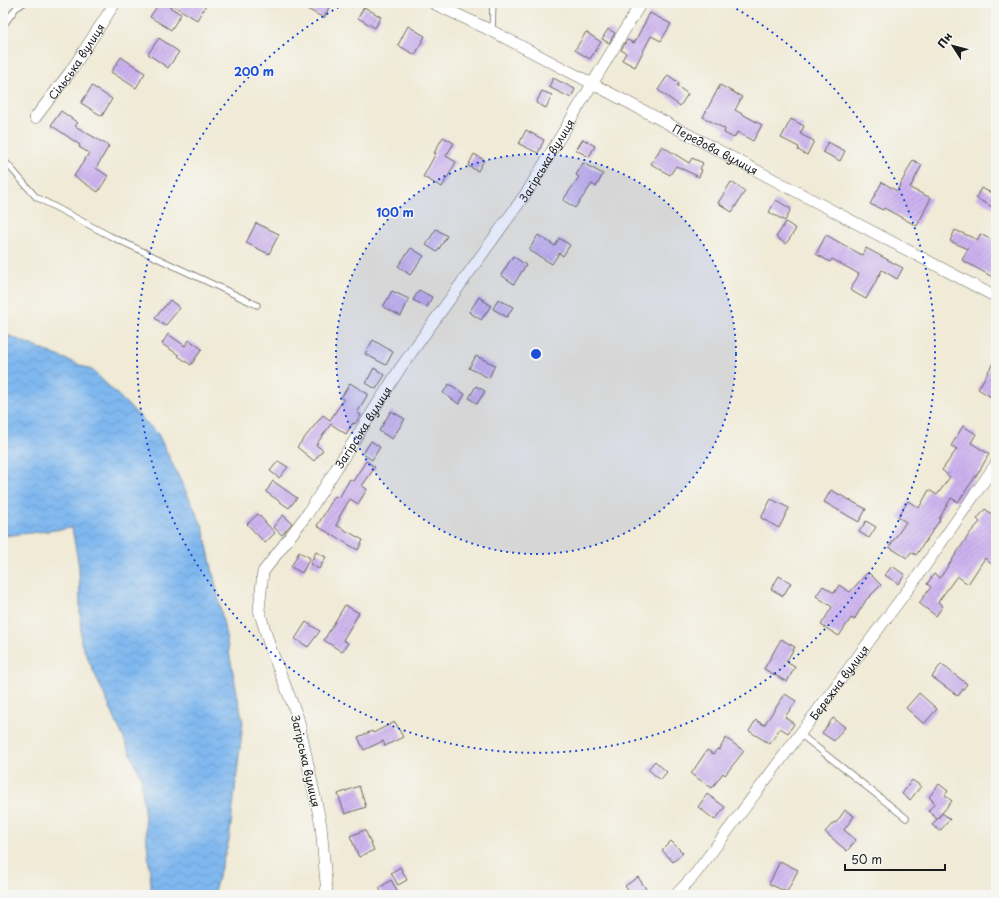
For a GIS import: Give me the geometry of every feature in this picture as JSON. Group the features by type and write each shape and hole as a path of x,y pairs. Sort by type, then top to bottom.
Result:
{"street":[{"name":"Сільська вулиця","path":"35,118 70,72 115,3"},
{"name":"Передова вулиця","path":"433,3 492,31 996,297"},
{"name":"Загірська вулиця","path":"327,895 321,825 298,718 270,647 260,610 263,572 308,513 401,367 527,192 641,3"},
{"name":"Бережна вулиця","path":"676,895 696,874 915,580 996,464"}],"lane":[{"path":"3,26 16,8 24,3"},
{"path":"492,31 493,3"},
{"path":"3,159 36,196 110,236 257,305"},
{"path":"800,734 906,818"}],"water":[{"path":"3,327 7,335 92,370 158,434 203,527 243,723 229,840 213,895 150,895 151,885 141,777 81,643 79,567 72,528 3,536"}],"building":[{"path":"159,3 163,3 181,14 171,30 150,17"},
{"path":"169,3 207,3 197,20"},
{"path":"296,3 331,3 324,18"},
{"path":"364,7 381,17 375,28 358,18"},
{"path":"650,13 671,24 661,41 651,36 635,67 622,60 626,53 621,50 627,40 634,43"},
{"path":"408,26 425,36 415,55 398,45"},
{"path":"608,29 615,33 609,43 602,39"},
{"path":"586,32 601,42 590,59 575,50"},
{"path":"159,38 179,52 168,68 148,54"},
{"path":"121,57 145,73 136,88 111,72"},
{"path":"668,75 679,83 677,86 688,94 680,106 658,90"},
{"path":"553,78 575,89 571,98 549,87"},
{"path":"720,85 742,97 735,110 762,125 753,141 737,132 734,138 724,133 725,129 703,117"},
{"path":"92,86 112,99 102,116 81,103"},
{"path":"542,91 552,95 546,108 536,103"},
{"path":"61,111 78,123 75,126 109,146 96,168 108,176 98,192 74,176 89,153 51,125"},
{"path":"791,119 804,126 800,134 814,141 807,155 798,150 799,147 781,138"},
{"path":"526,130 544,140 538,153 519,144"},
{"path":"443,137 454,143 446,156 456,162 442,187 423,177"},
{"path":"583,139 595,146 589,157 576,150"},
{"path":"828,142 845,151 840,161 823,152"},
{"path":"662,146 689,163 692,158 703,163 700,169 702,170 699,177 676,166 670,175 651,164"},
{"path":"474,154 484,160 478,171 468,166"},
{"path":"913,160 922,165 910,188 931,198 917,226 884,208 883,210 870,204 882,182 897,191"},
{"path":"583,163 603,174 596,187 592,184 575,208 563,200 579,177 576,175"},
{"path":"731,182 745,191 732,212 718,203"},
{"path":"981,188 996,195 996,209 976,198"},
{"path":"776,200 791,209 785,221 769,212"},
{"path":"786,222 796,229 786,244 776,237"},
{"path":"256,223 279,234 269,254 246,243"},
{"path":"436,229 447,236 437,252 426,245"},
{"path":"955,230 978,240 980,234 996,242 996,279 962,260 968,249 950,241"},
{"path":"538,235 555,246 559,238 570,245 563,256 559,253 552,264 529,250"},
{"path":"826,235 862,255 866,248 903,268 897,279 882,270 866,299 850,290 859,274 832,259 830,262 816,254"},
{"path":"411,248 424,256 410,275 398,266"},
{"path":"513,256 526,265 514,284 501,275"},
{"path":"419,290 432,297 427,307 413,300"},
{"path":"392,291 409,299 401,316 383,307"},
{"path":"479,297 491,306 481,320 469,312"},
{"path":"498,299 513,307 507,317 493,309"},
{"path":"170,300 180,308 165,326 155,318"},
{"path":"168,334 185,346 189,340 202,349 191,365 162,344"},
{"path":"373,340 393,352 386,365 365,354"},
{"path":"476,356 495,365 489,378 469,368"},
{"path":"996,358 996,400 978,389"},
{"path":"374,368 385,375 376,389 366,383"},
{"path":"350,383 368,394 357,413 361,415 355,424 353,423 346,434 331,424 316,445 323,450 314,461 297,447 323,415 330,420 344,399 341,398"},
{"path":"449,384 465,394 459,404 443,393"},
{"path":"476,386 485,391 477,404 469,398"},
{"path":"391,411 405,419 392,439 379,431"},
{"path":"963,426 976,434 971,443 989,454 958,502 951,498 939,519 940,520 916,555 911,552 907,558 889,547 906,522 898,517 908,501 919,508 929,490 937,495 950,477 942,470 957,449 951,446"},
{"path":"371,441 380,447 372,460 363,454"},
{"path":"278,461 288,467 279,478 270,471"},
{"path":"366,461 375,467 362,486 367,489 358,504 350,499 336,525 363,540 358,550 317,526 335,496 339,498 350,479 353,481"},
{"path":"273,481 297,498 289,508 266,492"},
{"path":"831,490 866,509 859,522 824,502"},
{"path":"771,499 789,508 779,528 761,518"},
{"path":"985,509 996,517 996,558 991,564 985,558 968,584 957,576 938,602 943,606 936,616 919,603 931,587 927,584 934,574 940,578 970,533 980,522 977,519"},
{"path":"258,514 275,533 265,543 247,524"},
{"path":"283,515 292,523 282,535 273,527"},
{"path":"866,521 876,527 869,538 859,532"},
{"path":"299,552 310,558 302,573 291,567"},
{"path":"316,552 326,557 319,569 310,564"},
{"path":"892,566 905,575 898,584 885,575"},
{"path":"868,572 881,585 866,600 854,620 851,618 839,636 821,625 832,607 816,596 823,586 834,593 839,585 850,592"},
{"path":"779,576 791,583 783,596 771,589"},
{"path":"345,605 359,613 343,640 348,643 342,652 324,640"},
{"path":"306,622 320,631 308,647 295,639"},
{"path":"781,639 795,647 786,662 795,667 787,682 764,669"},
{"path":"941,664 967,684 958,696 932,677"},
{"path":"919,693 937,709 924,724 906,708"},
{"path":"785,694 796,701 785,717 794,724 788,733 780,728 770,744 749,731 756,720 764,725"},
{"path":"833,718 845,727 834,741 822,733"},
{"path":"395,722 403,737 385,746 383,741 364,750 358,737 372,731 373,733"},
{"path":"726,738 744,751 725,775 723,773 712,788 691,774 707,750 713,754 717,749 719,750"},
{"path":"655,761 667,772 660,780 648,769"},
{"path":"912,780 921,786 910,800 902,794"},
{"path":"939,784 948,791 945,795 952,801 937,819 928,811 935,803 929,797"},
{"path":"359,786 366,807 345,814 338,794"},
{"path":"707,794 725,807 715,820 698,807"},
{"path":"845,810 854,816 844,830 856,840 847,851 825,832 834,822 836,823"},
{"path":"942,813 950,819 940,831 932,825"},
{"path":"365,830 374,850 359,857 350,836"},
{"path":"671,841 683,853 673,862 662,850"},
{"path":"780,861 798,870 787,892 769,884"},
{"path":"400,867 407,880 398,885 391,873"},
{"path":"638,877 650,895 631,895 625,886"},
{"path":"391,880 400,895 383,895 379,888"}]}
